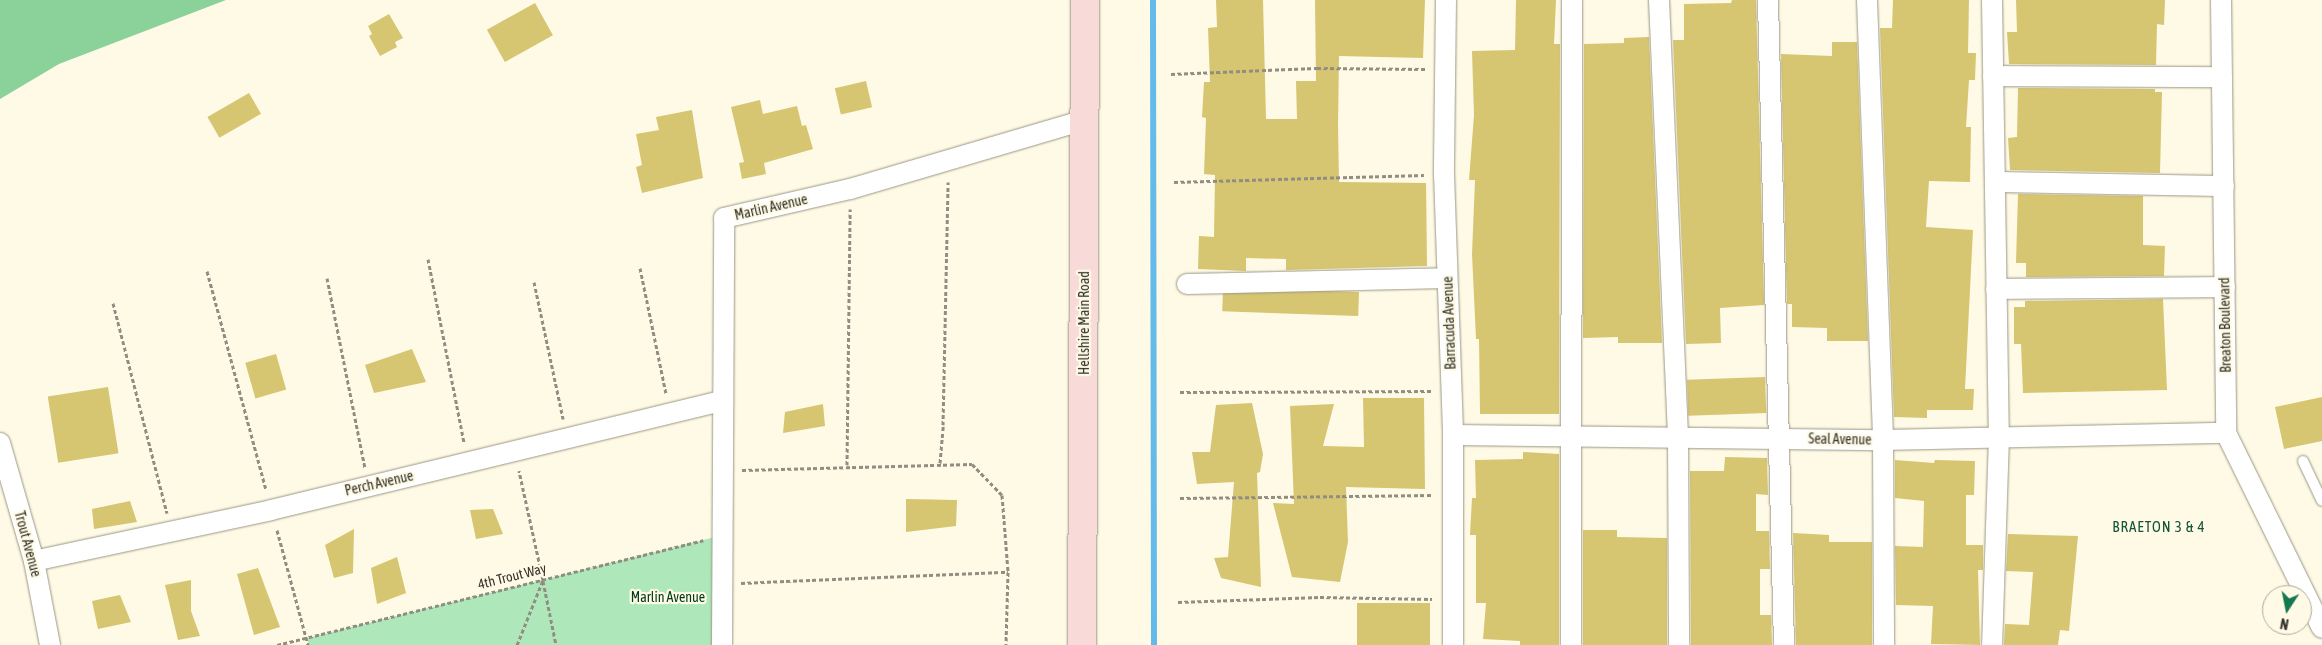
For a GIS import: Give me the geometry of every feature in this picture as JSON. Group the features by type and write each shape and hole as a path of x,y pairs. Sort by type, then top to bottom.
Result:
{"main road":[{"name":"Hellshire Main Road","path":"1082,645 1085,0"}],"street":[{"name":"Barracuda Avenue","path":"1446,0 1444,174 1453,435 1451,495 1453,645"},
{"path":"1571,645 1572,0"},
{"path":"1659,0 1678,438 1679,645"},
{"path":"1768,0 1774,300 1781,437 1784,645"},
{"path":"1867,0 1883,440 1884,645"},
{"path":"1992,0 1998,437 1992,645"},
{"name":"Breaton Boulevard","path":"2221,0 2226,433 2322,628"},
{"path":"1993,76 2222,77"},
{"name":"Marlin Avenue","path":"722,645 724,218 850,189 1085,120"},
{"path":"1994,182 2224,186"},
{"path":"1186,284 1447,278"},
{"path":"1996,289 2225,287"},
{"name":"Perch Avenue","path":"34,561 271,510 368,485 515,453 566,436 724,401"},
{"name":"Seal Avenue","path":"1453,435 1570,438 1781,437 1883,440 2226,433"},
{"name":"Trout Avenue","path":"0,443 34,561 50,645"}],"lane":[{"path":"2303,461 2322,501"}],"path":[{"path":"1171,74 1317,68 1444,69"},
{"path":"940,463 944,425 948,161"},
{"path":"1174,182 1444,174"},
{"path":"847,465 850,189"},
{"path":"428,260 468,462"},
{"path":"640,268 670,414"},
{"path":"207,271 308,645"},
{"path":"327,278 368,485"},
{"path":"534,282 566,436"},
{"path":"113,303 172,532"},
{"path":"1180,392 1452,392"},
{"path":"515,453 556,645"},
{"path":"724,470 847,465 972,464 1002,495 1008,572 1006,645"},
{"path":"1180,498 1451,495"},
{"name":"4th Trout Way","path":"277,645 722,535"},
{"path":"722,584 1008,572"},
{"path":"517,645 543,580"},
{"path":"1178,602 1320,597 1452,600"}],"green space":[{"path":"0,0 226,0 59,64 0,99"},
{"name":"Marlin Avenue","path":"723,535 712,645 309,645 307,638"}],"building":[{"path":"1216,0 1263,0 1266,119 1297,119 1296,81 1316,81 1315,0 1425,0 1423,58 1339,56 1338,125 1339,182 1426,183 1427,266 1286,270 1286,259 1246,258 1246,271 1198,269 1199,236 1214,237 1215,175 1204,174 1206,118 1202,117 1204,82 1210,82 1208,28 1217,27"},
{"path":"1516,0 1556,0 1554,44 1560,44 1559,414 1480,414 1479,339 1476,339 1472,254 1475,180 1469,180 1474,115 1472,51 1515,50"},
{"path":"1732,0 1756,0 1764,305 1720,308 1721,343 1686,344 1673,40 1684,40 1684,4 1731,3"},
{"path":"1893,0 1969,0 1968,53 1976,53 1975,80 1969,80 1966,127 1971,127 1970,182 1929,181 1926,227 1973,230 1965,389 1974,389 1973,410 1927,410 1927,418 1894,417 1880,28 1892,28"},
{"path":"2016,0 2165,0 2164,25 2157,24 2156,65 2009,64 2007,32 2017,32"},
{"path":"535,3 553,35 505,62 487,30"},
{"path":"389,14 403,38 395,42 397,47 380,56 369,36 372,34 368,26"},
{"path":"1649,37 1662,343 1618,343 1618,337 1583,338 1584,44 1624,43 1624,38"},
{"path":"1832,42 1857,42 1868,341 1827,341 1827,328 1792,327 1792,304 1787,304 1781,54 1832,56"},
{"path":"866,81 872,107 841,115 835,88"},
{"path":"2018,88 2155,89 2155,92 2162,92 2160,173 2010,170 2008,138 2017,137"},
{"path":"249,93 261,114 219,138 207,117"},
{"path":"760,100 763,114 797,106 802,126 806,125 813,149 764,163 766,174 742,179 739,163 744,162 731,107"},
{"path":"692,110 703,178 642,193 636,167 642,165 636,134 659,130 656,117"},
{"path":"2018,194 2143,196 2143,245 2165,246 2164,276 2026,277 2026,263 2016,263"},
{"path":"1223,287 1359,292 1358,316 1222,311"},
{"path":"2163,299 2167,390 2023,393 2021,344 2014,344 2014,307 2025,307 2025,301"},
{"path":"412,349 426,382 374,393 365,365"},
{"path":"276,354 286,390 255,398 245,363"},
{"path":"1765,377 1766,413 1688,416 1687,380"},
{"path":"108,387 118,453 58,463 48,397"},
{"path":"2322,397 2322,441 2284,449 2275,407"},
{"path":"1363,398 1424,398 1425,489 1346,487 1348,542 1340,582 1292,577 1273,503 1294,504 1290,406 1334,404 1323,446 1364,447"},
{"path":"1252,403 1263,454 1260,472 1257,473 1261,587 1221,578 1214,558 1228,557 1234,482 1197,484 1192,452 1210,452 1216,405"},
{"path":"823,404 825,426 783,433 785,412"},
{"path":"1523,452 1559,454 1559,645 1520,645 1520,641 1483,639 1486,603 1476,603 1476,535 1470,535 1472,498 1476,498 1475,460 1523,459"},
{"path":"1725,457 1767,458 1768,495 1756,494 1756,531 1769,531 1770,569 1760,569 1760,615 1771,615 1772,645 1691,645 1690,471 1724,471"},
{"path":"1895,460 1934,463 1935,460 1975,461 1974,495 1966,495 1966,545 1983,545 1983,570 1978,570 1980,645 1931,644 1933,606 1896,605 1895,546 1923,547 1924,501 1895,498"},
{"path":"906,499 957,500 956,526 906,532"},
{"path":"130,501 137,522 94,529 92,509"},
{"path":"493,509 503,534 476,539 470,510"},
{"path":"354,529 353,573 334,578 325,545"},
{"path":"1583,530 1617,530 1617,537 1667,538 1667,645 1583,645"},
{"path":"1793,533 1829,535 1829,542 1872,542 1872,645 1796,645"},
{"path":"2008,534 2078,536 2069,631 2060,630 2058,645 2004,645 2005,624 2029,625 2033,572 2006,571"},
{"path":"397,557 406,593 377,604 371,568"},
{"path":"258,568 280,627 254,635 237,574"},
{"path":"191,580 191,611 200,636 178,640 165,585"},
{"path":"120,595 131,622 98,629 92,601"},
{"path":"1357,603 1430,603 1430,645 1357,645"}],"waterway":[{"path":"1153,0 1154,645"}],"district":[{"name":"BRAETON 3 & 4","path":"2159,527"}]}
